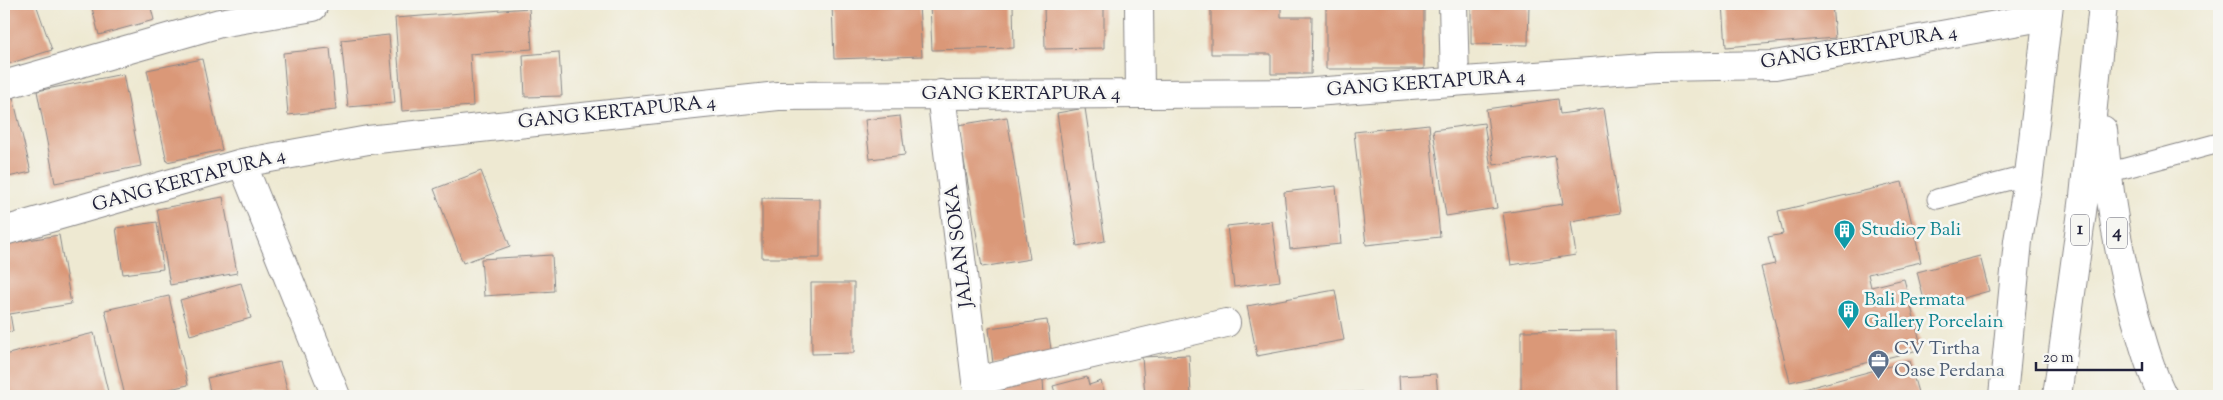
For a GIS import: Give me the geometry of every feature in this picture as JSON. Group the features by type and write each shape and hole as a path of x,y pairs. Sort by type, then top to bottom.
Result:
{"main road":[{"path":"1139,4 1140,93"},
{"path":"1453,4 1455,82"},
{"path":"2096,64 2103,4"},
{"path":"4,85 217,14 313,8"},
{"path":"2003,396 2018,241 2029,175 2048,10"},
{"name":"GANG KERTAPURA 4","path":"4,231 242,163 368,140 778,96 1300,93 1658,67 1775,65 2048,10"},
{"name":"4","path":"2096,64 2107,173 2129,297 2154,380 2163,396"},
{"name":"1","path":"2057,396 2084,197 2096,64"},
{"name":"JALAN SOKA","path":"941,94 979,389"},
{"path":"242,163 336,396"},
{"path":"979,389 1226,323"}],"lane":[{"path":"2107,173 2219,143"},
{"path":"1938,198 2029,175"}],"building":[{"path":"4,4 36,4 52,50 5,65"},
{"path":"91,4 150,4 154,20 99,35"},
{"path":"324,4 385,4 386,6 324,8"},
{"path":"832,4 919,4 922,56 834,59"},
{"path":"930,4 1013,4 1014,48 932,50"},
{"path":"1044,4 1104,4 1104,48 1045,49"},
{"path":"1211,4 1281,4 1281,17 1312,17 1311,74 1271,74 1271,54 1211,54"},
{"path":"1326,4 1424,4 1424,69 1326,69"},
{"path":"1471,4 1529,4 1528,45 1471,44"},
{"path":"1723,4 1832,4 1835,38 1726,47"},
{"path":"529,8 532,49 470,54 473,106 402,111 395,18"},
{"path":"389,35 395,103 348,107 341,40"},
{"path":"330,48 336,110 288,115 283,53"},
{"path":"559,52 562,96 525,97 523,55"},
{"path":"202,59 222,150 167,162 147,70"},
{"path":"123,74 141,166 55,183 37,91"},
{"path":"12,93 31,172 8,177 4,161 4,95"},
{"path":"1558,99 1560,114 1604,108 1620,213 1571,221 1576,255 1511,265 1503,213 1563,204 1555,156 1494,165 1486,109"},
{"path":"1085,108 1105,241 1077,246 1057,113"},
{"path":"900,116 905,155 870,159 865,120"},
{"path":"1007,117 1030,259 982,267 958,125"},
{"path":"1484,123 1497,208 1446,216 1433,130"},
{"path":"1429,124 1440,237 1366,245 1354,132"},
{"path":"481,171 510,246 463,263 434,189"},
{"path":"1902,182 1921,262 1868,274 1871,287 1904,279 1922,349 1790,382 1761,267 1775,264 1768,237 1783,234 1778,211"},
{"path":"1336,186 1341,244 1290,249 1284,192"},
{"path":"223,197 237,273 170,285 157,209"},
{"path":"762,198 820,199 820,258 762,258"},
{"path":"1272,221 1280,281 1234,287 1227,226"},
{"path":"157,222 163,269 123,274 116,228"},
{"path":"59,235 71,304 10,314 13,331 4,333 4,244"},
{"path":"552,255 554,291 484,296 481,259"},
{"path":"1980,256 1989,291 1926,308 1917,272"},
{"path":"241,283 251,318 190,335 180,300"},
{"path":"811,283 854,283 854,353 812,354"},
{"path":"1335,290 1344,340 1257,356 1247,306"},
{"path":"169,296 188,385 138,396 125,396 105,310"},
{"path":"1047,320 1052,357 993,364 989,328"},
{"path":"1615,330 1616,396 1521,396 1521,331"},
{"path":"94,333 109,396 4,396 4,355"},
{"path":"1189,355 1191,396 1145,396 1142,357"},
{"name":"CV Tirtha Oase Perdana","path":"1909,361 1919,396 1778,396"},
{"path":"280,362 289,396 211,396 207,378"},
{"path":"1436,374 1438,396 1368,396 1400,393 1399,376"},
{"path":"1087,377 1089,385 1101,381 1105,396 1056,396 1053,386"},
{"path":"1043,380 1044,396 1004,396 1003,383"},
{"path":"1363,392 1363,396 1321,396 1321,394"}],"place":[{"name":"Studio7 Bali","path":"1845,249"},
{"name":"Bali Permata Gallery Porcelain","path":"1848,330"},
{"name":"CV Tirtha Oase Perdana","path":"1878,379"}]}
